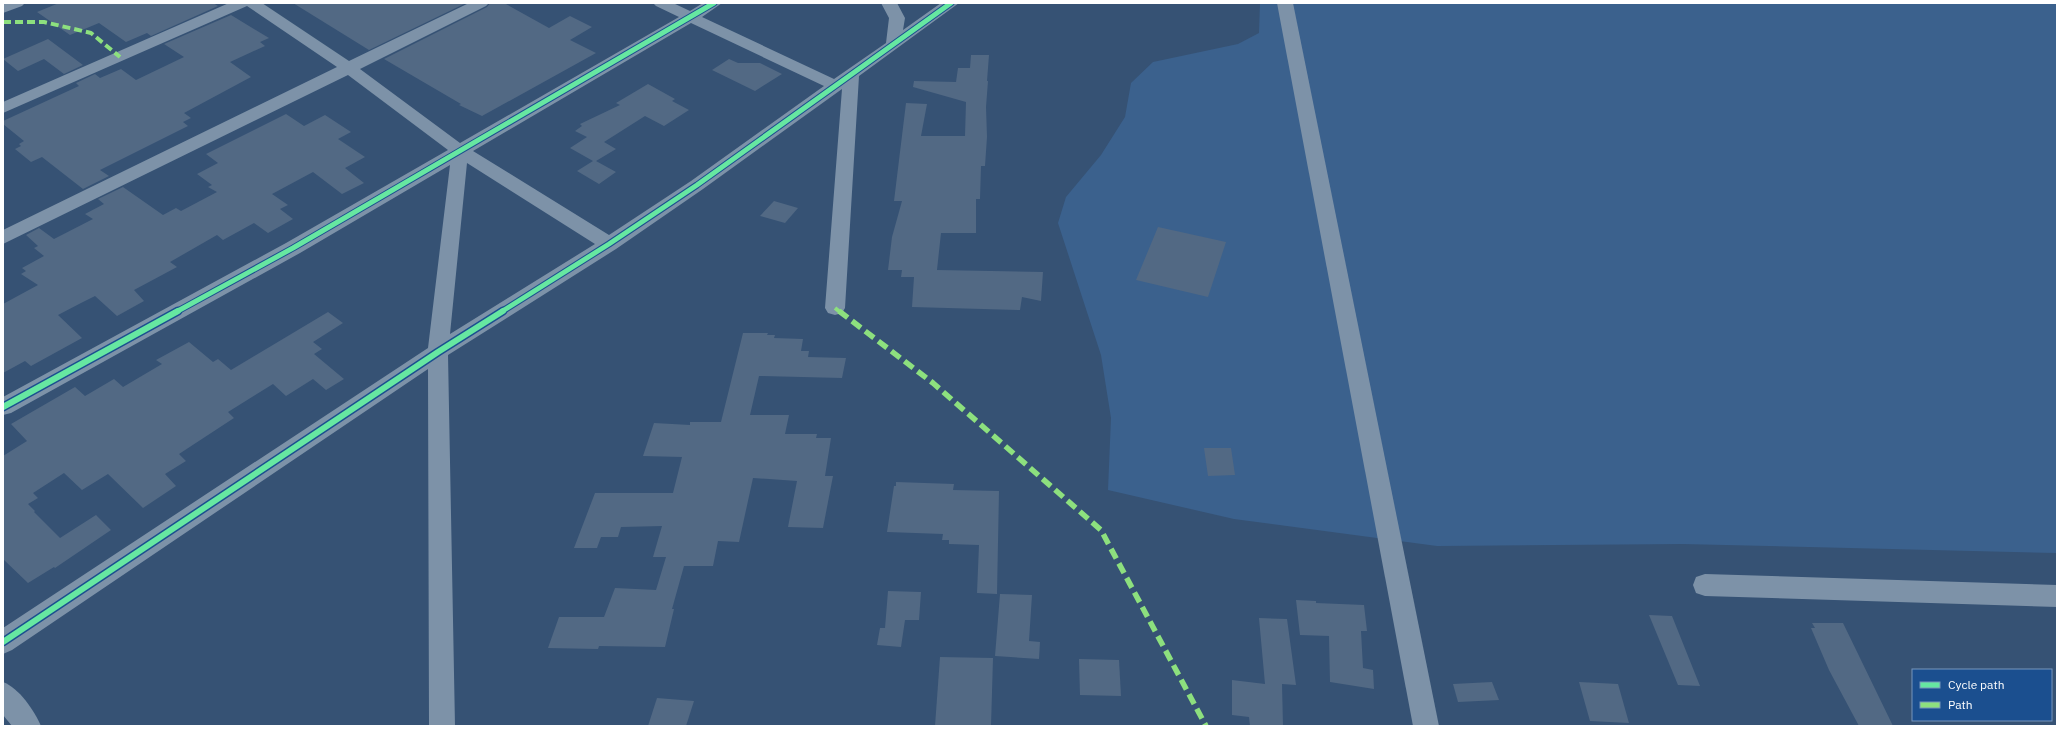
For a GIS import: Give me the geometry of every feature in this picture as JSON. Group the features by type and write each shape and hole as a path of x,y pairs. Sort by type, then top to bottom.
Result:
{"street":[{"path":"3,8 17,3"},
{"path":"3,108 242,3"},
{"path":"252,3 350,69 460,151 609,244"},
{"path":"5,235 350,69 481,3"},
{"path":"661,3 690,17 844,81"},
{"path":"3,407 293,248 714,3"},
{"path":"889,3 897,18 893,45"},
{"path":"3,642 438,352 609,244 697,185 951,3"},
{"path":"1285,3 1426,726"},
{"path":"835,308 844,81"},
{"path":"442,726 438,352 460,151"},
{"path":"1705,585 2057,596"},
{"path":"3,694 28,726"}],"water":[{"path":"1260,3 2057,3 2057,553 1682,544 1437,546 1234,519 1108,490 1111,418 1101,355 1058,223 1066,197 1101,155 1125,117 1131,83 1153,62 1238,44 1259,33"}],"building":[{"path":"59,3 213,3 218,6 151,36 147,33 126,42 99,23 70,35 37,12"},
{"path":"293,3 466,3 369,50"},
{"path":"490,3 504,3 549,28 570,16 592,27 570,40 596,53 482,116 459,105 461,104 384,59 487,7"},
{"path":"231,15 269,38 260,42 265,46 230,62 251,77 184,113 191,118 183,122 188,126 100,170 109,176 83,189 42,157 31,162 15,149 21,146 19,144 24,141 3,124 3,121 79,86 76,83 95,74 100,78 121,69 136,80 184,57 164,44"},
{"path":"48,39 83,65 64,74 44,59 18,71 3,59"},
{"path":"971,55 989,55 985,166 981,166 980,199 976,199 976,233 941,233 937,270 1043,272 1041,301 1022,297 1020,310 912,307 914,277 901,277 902,270 888,270 892,237 902,201 894,201 906,103 927,104 921,136 965,136 966,102 913,87 914,81 956,82 958,68 970,68"},
{"path":"729,59 738,63 760,63 782,74 755,91 712,70"},
{"path":"648,84 675,99 672,101 689,110 664,126 645,116 604,142 616,149 596,161 616,172 599,184 577,171 593,161 570,148 587,137 575,131 582,126 580,124 620,105 616,103"},
{"path":"286,114 304,126 325,115 351,132 338,139 365,157 345,168 364,183 342,194 313,172 272,194 288,205 280,209 293,219 268,233 254,223 223,240 217,235 170,262 177,267 134,290 144,301 117,316 95,296 58,315 82,338 31,366 25,361 3,373 3,304 38,285 21,274 26,271 22,268 44,256 34,248 38,246 26,235 39,228 54,239 93,219 85,214 104,204 98,199 123,187 163,215 176,208 181,211 217,192 208,187 212,185 197,174 218,163 206,154"},
{"path":"774,201 798,208 785,223 760,216"},
{"path":"1158,227 1226,242 1208,297 1136,280"},
{"path":"328,312 343,323 313,342 322,349 314,354 344,379 326,390 313,379 286,396 273,384 228,412 234,418 179,454 186,461 165,474 176,486 143,508 108,474 82,490 64,473 33,493 38,498 28,504 35,511 34,512 60,538 96,515 111,530 55,568 54,567 28,583 3,559 3,456 27,441 11,424 75,387 85,396 114,379 123,387 162,364 156,360 189,342 213,362 218,359 231,370"},
{"path":"743,333 768,333 767,335 775,335 774,338 803,339 801,351 809,351 808,357 846,358 842,378 759,376 750,415 789,415 785,434 817,434 816,438 831,438 825,476 833,476 823,528 788,527 797,481 753,478 739,542 718,541 713,566 684,566 672,609 674,609 665,647 599,646 598,649 548,648 559,617 604,617 615,588 656,590 666,557 653,557 662,526 621,527 618,537 601,537 597,548 574,548 595,493 673,493 682,457 643,456 654,423 690,425 690,422 721,422"},
{"path":"1204,448 1231,448 1235,475 1208,476"},
{"path":"896,482 954,484 953,490 999,491 997,594 977,593 979,545 949,544 949,540 942,540 943,534 887,532 894,486 896,486"},
{"path":"888,591 921,592 919,620 905,620 901,647 877,645 880,628 885,628"},
{"path":"1000,594 1032,595 1029,641 1040,642 1039,659 995,656"},
{"path":"1296,600 1316,601 1316,603 1364,605 1367,631 1361,631 1363,668 1373,670 1374,689 1330,682 1329,636 1300,635"},
{"path":"1649,615 1672,616 1700,686 1678,685"},
{"path":"1259,618 1287,619 1296,685 1282,684 1283,726 1250,726 1249,717 1232,715 1232,680 1265,684"},
{"path":"1812,623 1843,623 1893,726 1859,726 1829,670 1811,628 1815,628"},
{"path":"940,657 993,658 991,726 935,726"},
{"path":"1079,659 1119,660 1121,696 1080,695"},
{"path":"1492,682 1499,700 1458,702 1453,684"},
{"path":"1579,682 1618,684 1629,723 1590,721"},
{"path":"657,698 694,701 686,726 648,726"}],"marked path":[{"path":"3,22 44,22 91,33 120,57"},
{"path":"835,308 933,383 1101,530 1206,726"}],"cycle path":[{"path":"3,407 293,248 714,3"},
{"path":"3,642 438,352 609,244 697,185 951,3"}]}
